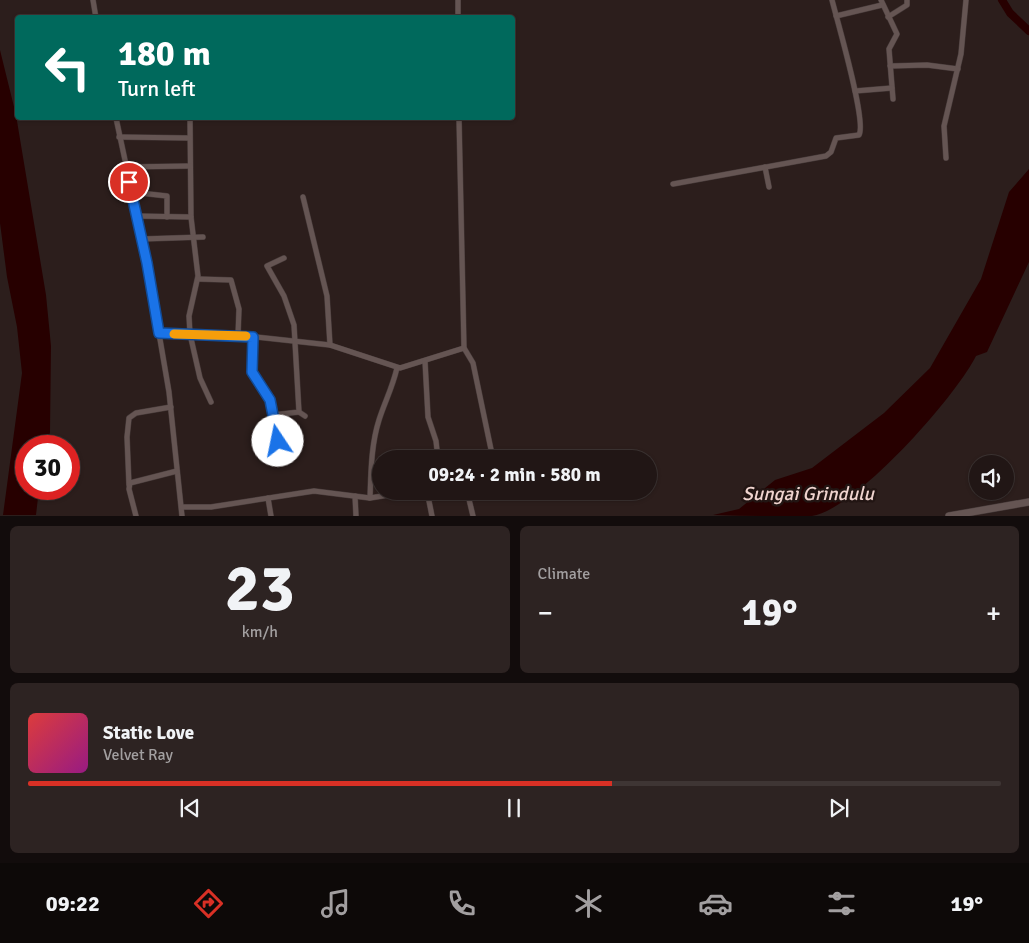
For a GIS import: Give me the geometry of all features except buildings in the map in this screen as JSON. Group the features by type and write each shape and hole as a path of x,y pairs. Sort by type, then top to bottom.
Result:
{"street":[{"path":"93,0 96,15"},
{"path":"458,0 458,15"},
{"path":"673,184 826,156 831,152 836,138 859,135 862,127 855,91 832,0"},
{"path":"888,17 907,5 907,0"},
{"path":"946,158 944,126 958,69 966,0"},
{"path":"836,16 881,3 898,36 890,45 892,99"},
{"path":"890,66 927,65 958,69"},
{"path":"855,91 892,88"},
{"path":"116,120 125,167 142,238 159,333 171,407 182,516"},
{"path":"190,120 192,237 198,279 189,316 190,334 200,378 211,402"},
{"path":"458,120 463,245 464,348 472,363 491,450"},
{"path":"119,137 189,138"},
{"path":"125,167 190,166"},
{"path":"765,167 768,187"},
{"path":"131,192 167,196 167,217"},
{"path":"303,197 327,296 330,346"},
{"path":"136,216 191,216"},
{"path":"142,238 203,237"},
{"path":"284,258 269,263 267,267 288,305 296,341 299,412"},
{"path":"198,279 231,280 239,310 238,335"},
{"path":"159,333 238,335 330,346 397,368 464,348"},
{"path":"253,337 252,372 270,400 278,441"},
{"path":"425,361 428,417 437,450"},
{"path":"182,507 211,507 314,491 370,498 375,434 379,418 392,390 397,368"},
{"path":"136,516 129,485 126,437 129,418 136,414 171,407"},
{"path":"273,415 299,412 306,416"},
{"path":"129,485 177,471"},
{"path":"355,496 356,516"},
{"path":"268,498 271,516"},
{"path":"429,500 432,516"},
{"path":"469,500 473,516"},
{"path":"949,516 1029,502"}],"water":[{"path":"0,50 15,111 15,120 17,120 46,295 51,346 49,435 15,435 15,500 38,500 36,515 3,515 22,373 17,327 7,277 0,223"},
{"name":"Sungai Grindulu","path":"1029,169 1029,262 987,352 976,356 948,397 927,422 878,473 854,494 831,509 812,516 713,515 739,509 775,480 812,468 884,413 930,368 981,279 1009,192"}],"waterway":[{"path":"1002,0 1010,13 1029,31"}],"slow traffic":[{"path":"174,334 246,336"}],"route":[{"path":"129,182 147,263 159,333 253,337 252,372 270,400 278,441"}]}
